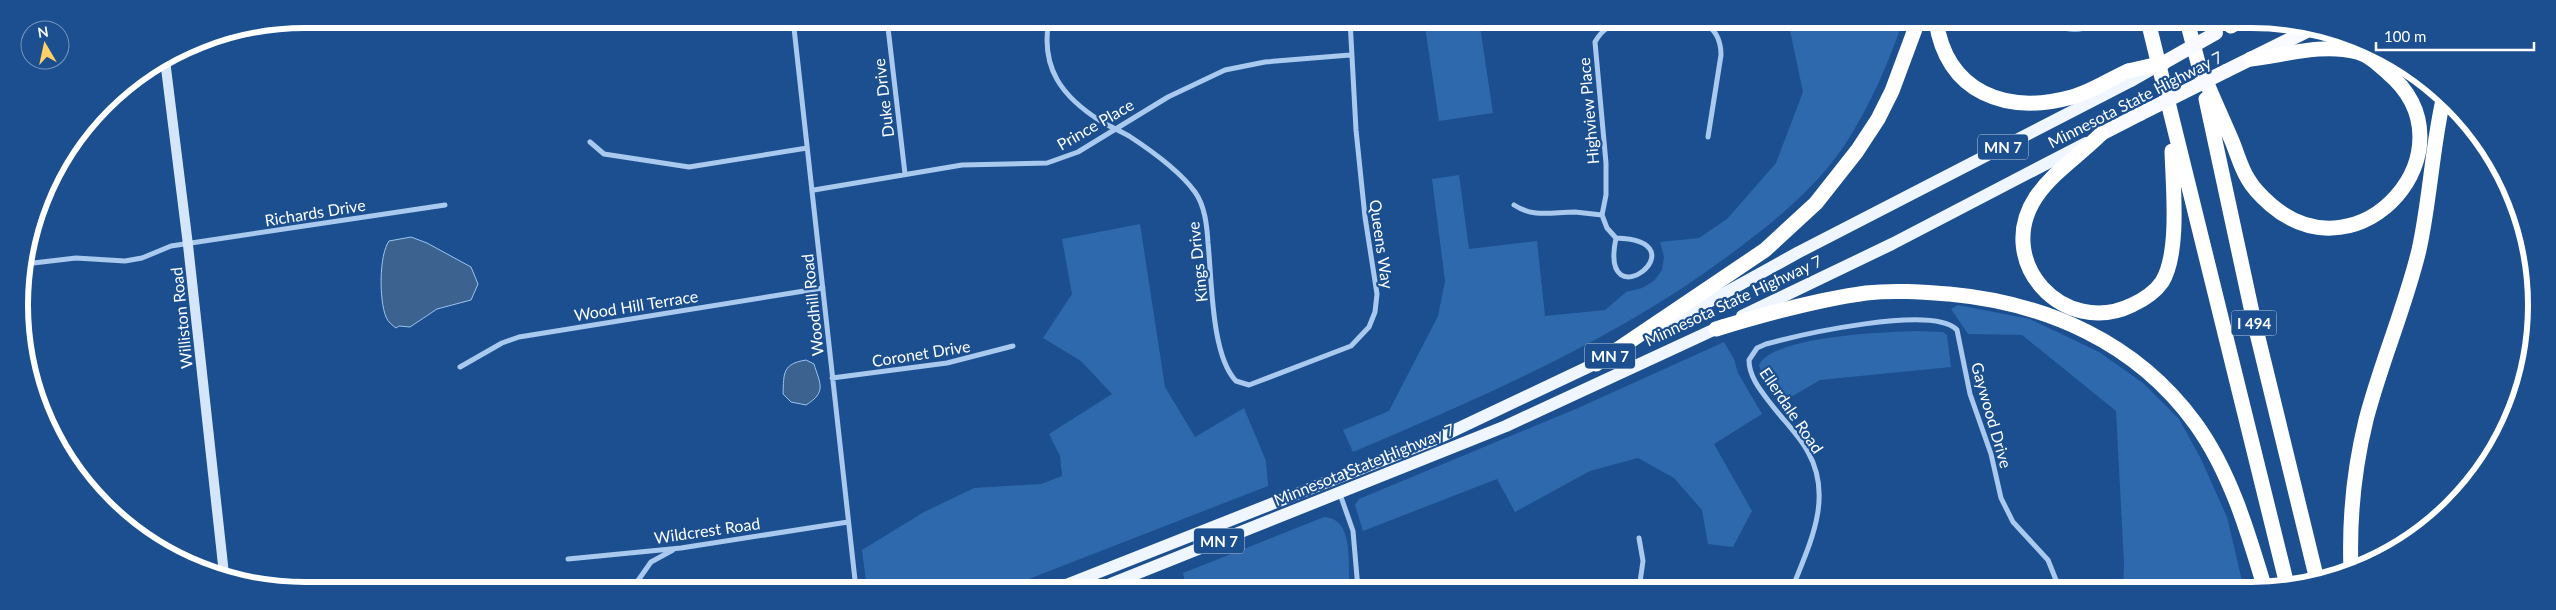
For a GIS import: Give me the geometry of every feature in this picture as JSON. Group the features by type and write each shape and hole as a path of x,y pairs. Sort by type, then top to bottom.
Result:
{"highway":[{"path":"1596,364 1765,250 1816,203 1857,151 1878,119 1892,91 1915,28"},
{"path":"1938,28 1942,48 1952,65 1974,88 2008,103 2041,103 2074,96 2163,63"},
{"path":"2141,28 2155,49"},
{"name":"I 494","path":"2150,28 2172,125 2286,580"},
{"name":"I 494","path":"2189,28 2253,317 2316,575"},
{"name":"Minnesota State Highway 7","path":"2163,63 2227,28"},
{"name":"Minnesota State Highway 7","path":"2101,134 2304,33"},
{"path":"2198,64 2248,180 2270,205 2292,219 2312,226 2336,228 2356,224 2381,212 2396,198 2413,171 2419,144 2418,123 2411,103 2404,88 2393,77 2375,61 2358,52 2320,49 2251,60"},
{"path":"2351,564 2350,519 2359,453 2367,418 2407,294 2419,248 2442,104"},
{"path":"2101,134 2080,155 2061,168 2035,198 2024,231 2028,266 2036,281 2051,297 2070,310 2097,315 2119,312 2144,300 2161,282 2172,257 2172,125"},
{"path":"1716,329 1793,306 1866,293 1911,291 1967,296 2012,304 2056,316 2082,328 2131,358 2174,398 2195,423 2213,451 2233,493 2263,582"}],"main road":[{"name":"Williston Road","path":"166,65 188,245 224,570"},
{"name":"Minnesota State Highway 7","path":"1074,582 1436,440 1596,364 1824,239 2129,76"},
{"name":"Minnesota State Highway 7","path":"1116,582 1506,426 1716,329 1892,244 2101,134"}],"street":[{"name":"Woodhill Road","path":"794,28 807,148 814,190 832,378 855,582"},
{"name":"Duke Drive","path":"888,28 904,174"},
{"name":"Kings Drive","path":"1048,28 1047,46 1053,75 1069,97 1102,122 1129,136 1175,171 1197,195 1207,226 1215,314 1222,359 1230,375 1242,384"},
{"name":"Queens Way","path":"1242,384 1255,384 1344,350 1358,341 1373,320 1377,294 1365,217 1350,55 1350,28"},
{"name":"Highview Place","path":"1602,215 1606,196 1606,163 1595,42 1600,34 1608,28"},
{"path":"1708,137 1721,55 1721,42 1711,28"},
{"name":"Prince Place","path":"814,190 973,164 1047,163 1078,152 1114,128 1190,85 1225,70 1265,62 1350,55"},
{"path":"590,142 604,154 688,167 807,148"},
{"name":"Richards Drive","path":"31,263 76,258 124,261 142,258 171,246 188,245 445,205"},
{"path":"1514,205 1524,211 1538,215 1576,212 1602,215 1607,228 1616,238 1640,241 1649,249 1651,259 1649,268 1642,274 1632,277 1623,274 1616,267 1613,255 1616,238"},
{"name":"Wood Hill Terrace","path":"460,367 502,343 519,336 823,288"},
{"name":"Gaywood Drive","path":"1749,360 1757,348 1766,344 1850,325 1902,322 1937,322 1952,325 1956,330 1970,394 1991,454 2001,498 2013,522 2048,560 2056,582"},
{"name":"Coronet Drive","path":"832,378 947,363 1013,346"},
{"name":"Ellerdale Road","path":"1749,360 1752,375 1761,391 1809,453 1819,485 1819,512 1794,582"},
{"path":"1340,493 1353,531 1357,582"},
{"name":"Wildcrest Road","path":"568,560 681,548 848,522"},
{"path":"1638,538 1643,561 1640,582"},
{"path":"637,582 651,562 681,548"}],"shaded area":[{"path":"1425,28 1480,28 1493,113 1439,121"},
{"path":"1789,28 1900,28 1878,84 1846,143 1824,172 1799,198 1744,244 1699,277 1605,335 1506,385 1353,452 1343,430 1389,411 1438,316 1445,281 1432,179 1459,175 1469,249 1537,241 1545,316 1605,310 1626,292 1642,288 1654,281 1662,270 1664,257 1660,242 1699,238 1727,219 1776,163 1803,92"},
{"path":"2055,28 2087,28 2075,31"},
{"path":"1140,224 1165,387 1195,437 1244,408 1266,461 1268,486 1021,582 866,582 862,550 924,512 974,488 1041,484 1062,476 1060,456 1049,434 1112,394 1081,361 1043,338 1072,294 1062,239"},
{"path":"411,237 427,243 471,267 478,284 471,300 437,309 410,327 399,326 396,328 386,317 382,300 383,256 389,241"},
{"path":"1958,305 2030,319 2099,352 2143,383 2179,419 2201,459 2227,517 2242,582 2123,582 2124,563 2116,411 2022,335 1968,334 1951,309"},
{"path":"1916,331 1943,332 1947,335 1951,367 1820,380 1781,403 1762,375 1759,365 1768,355 1806,342 1856,335"},
{"path":"1724,342 1734,359 1738,373 1762,414 1714,444 1752,511 1733,547 1708,544 1702,510 1674,478 1638,458 1590,471 1515,512 1497,479 1363,531 1355,505 1359,499 1578,408"},
{"path":"806,360 814,364 820,387 817,396 806,405 791,402 783,394 784,375 788,367"},
{"path":"1324,517 1334,520 1341,525 1348,544 1350,582 1185,582 1183,573"}]}
